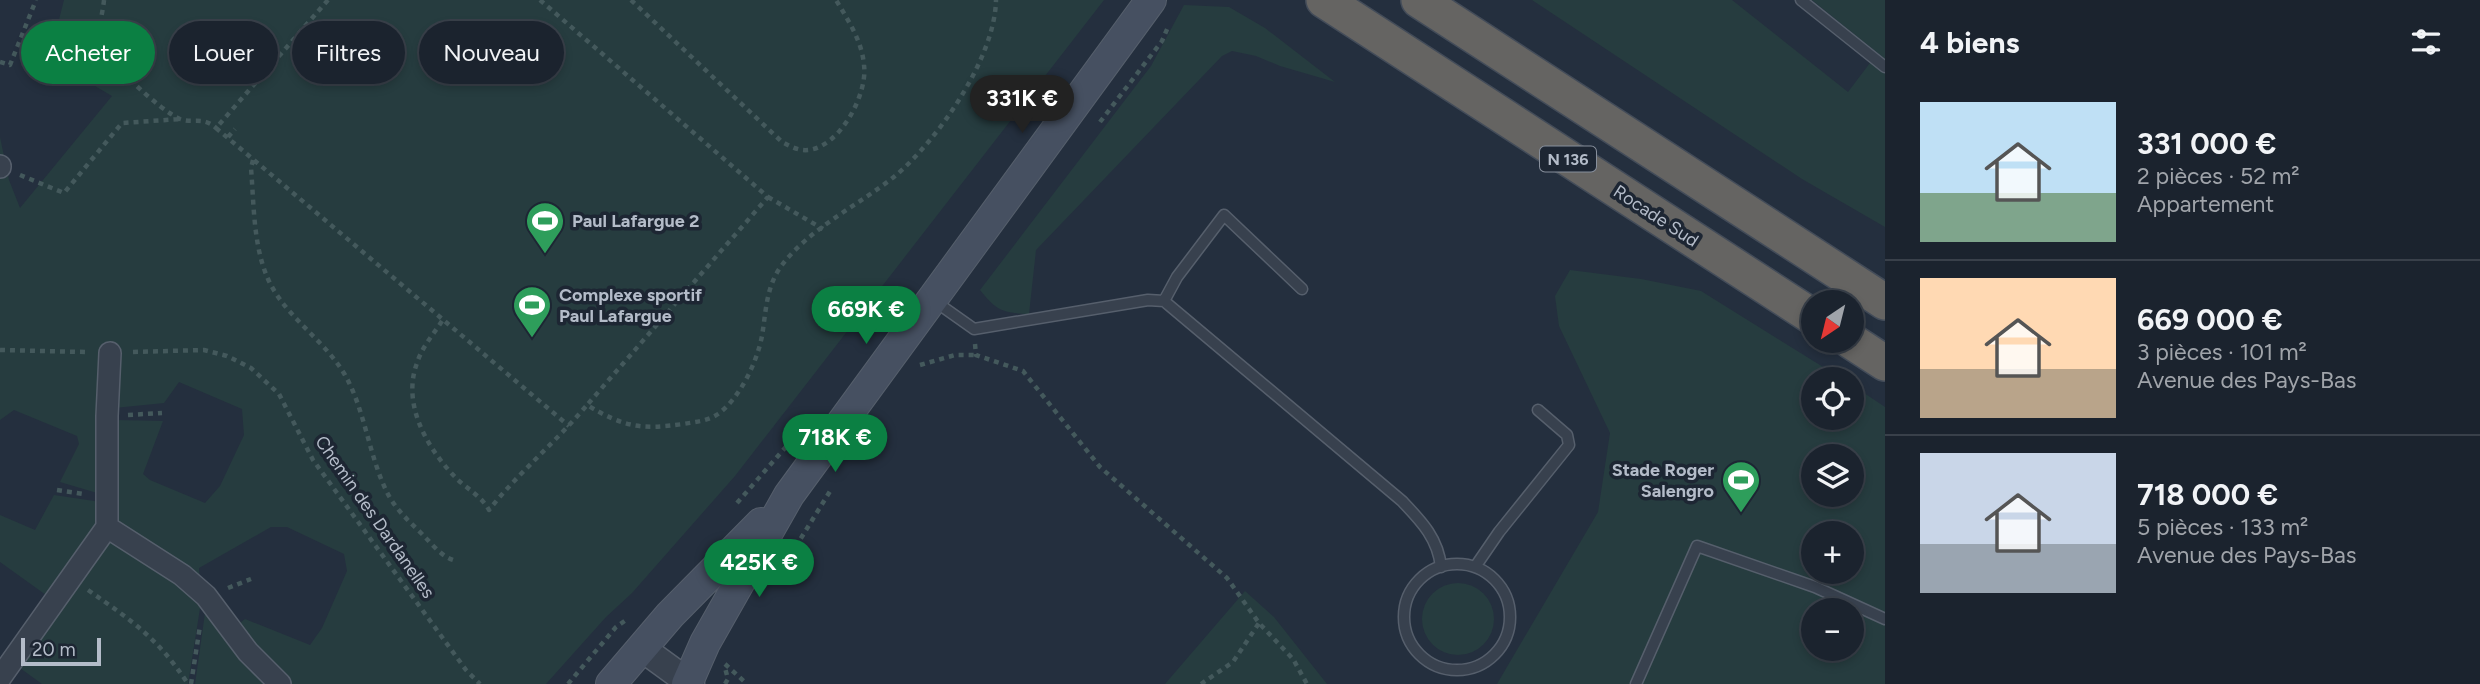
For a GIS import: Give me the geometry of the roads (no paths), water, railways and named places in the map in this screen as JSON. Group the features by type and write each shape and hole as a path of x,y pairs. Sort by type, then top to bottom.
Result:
{"highway":[{"name":"Rocade Sud","path":"1324,0 1801,309"},
{"path":"1419,0 1885,302"},
{"path":"1864,349 1885,363"}],"main road":[{"path":"689,683 705,643 789,495 1152,0"},
{"path":"611,684 682,602 789,495"}],"street":[{"path":"0,678 107,527 110,353"},
{"path":"107,527 182,575 206,596 248,652 280,684"},
{"path":"643,649 689,683"}],"lane":[{"path":"1801,0 1885,66"},
{"path":"1164,301 1177,277 1223,215 1302,289"},
{"path":"933,299 974,329 1148,300 1164,301 1402,501 1434,538 1441,567"},
{"path":"1475,567 1499,531 1569,445 1567,435 1538,410"},
{"path":"1636,684 1697,546 1815,587 1885,619"},
{"path":"1458,564 1475,567 1490,576 1502,589 1510,622 1505,639 1496,653 1482,664 1466,669 1448,669 1432,664 1418,653 1408,638 1404,621 1406,603 1413,587 1425,575 1441,567 1458,564"}],"place":[{"name":"Paul Lafargue 2","path":"545,255"},
{"name":"Complexe sportif Paul Lafargue","path":"532,339"},
{"name":"Stade Roger Salengro","path":"1741,514"}]}
